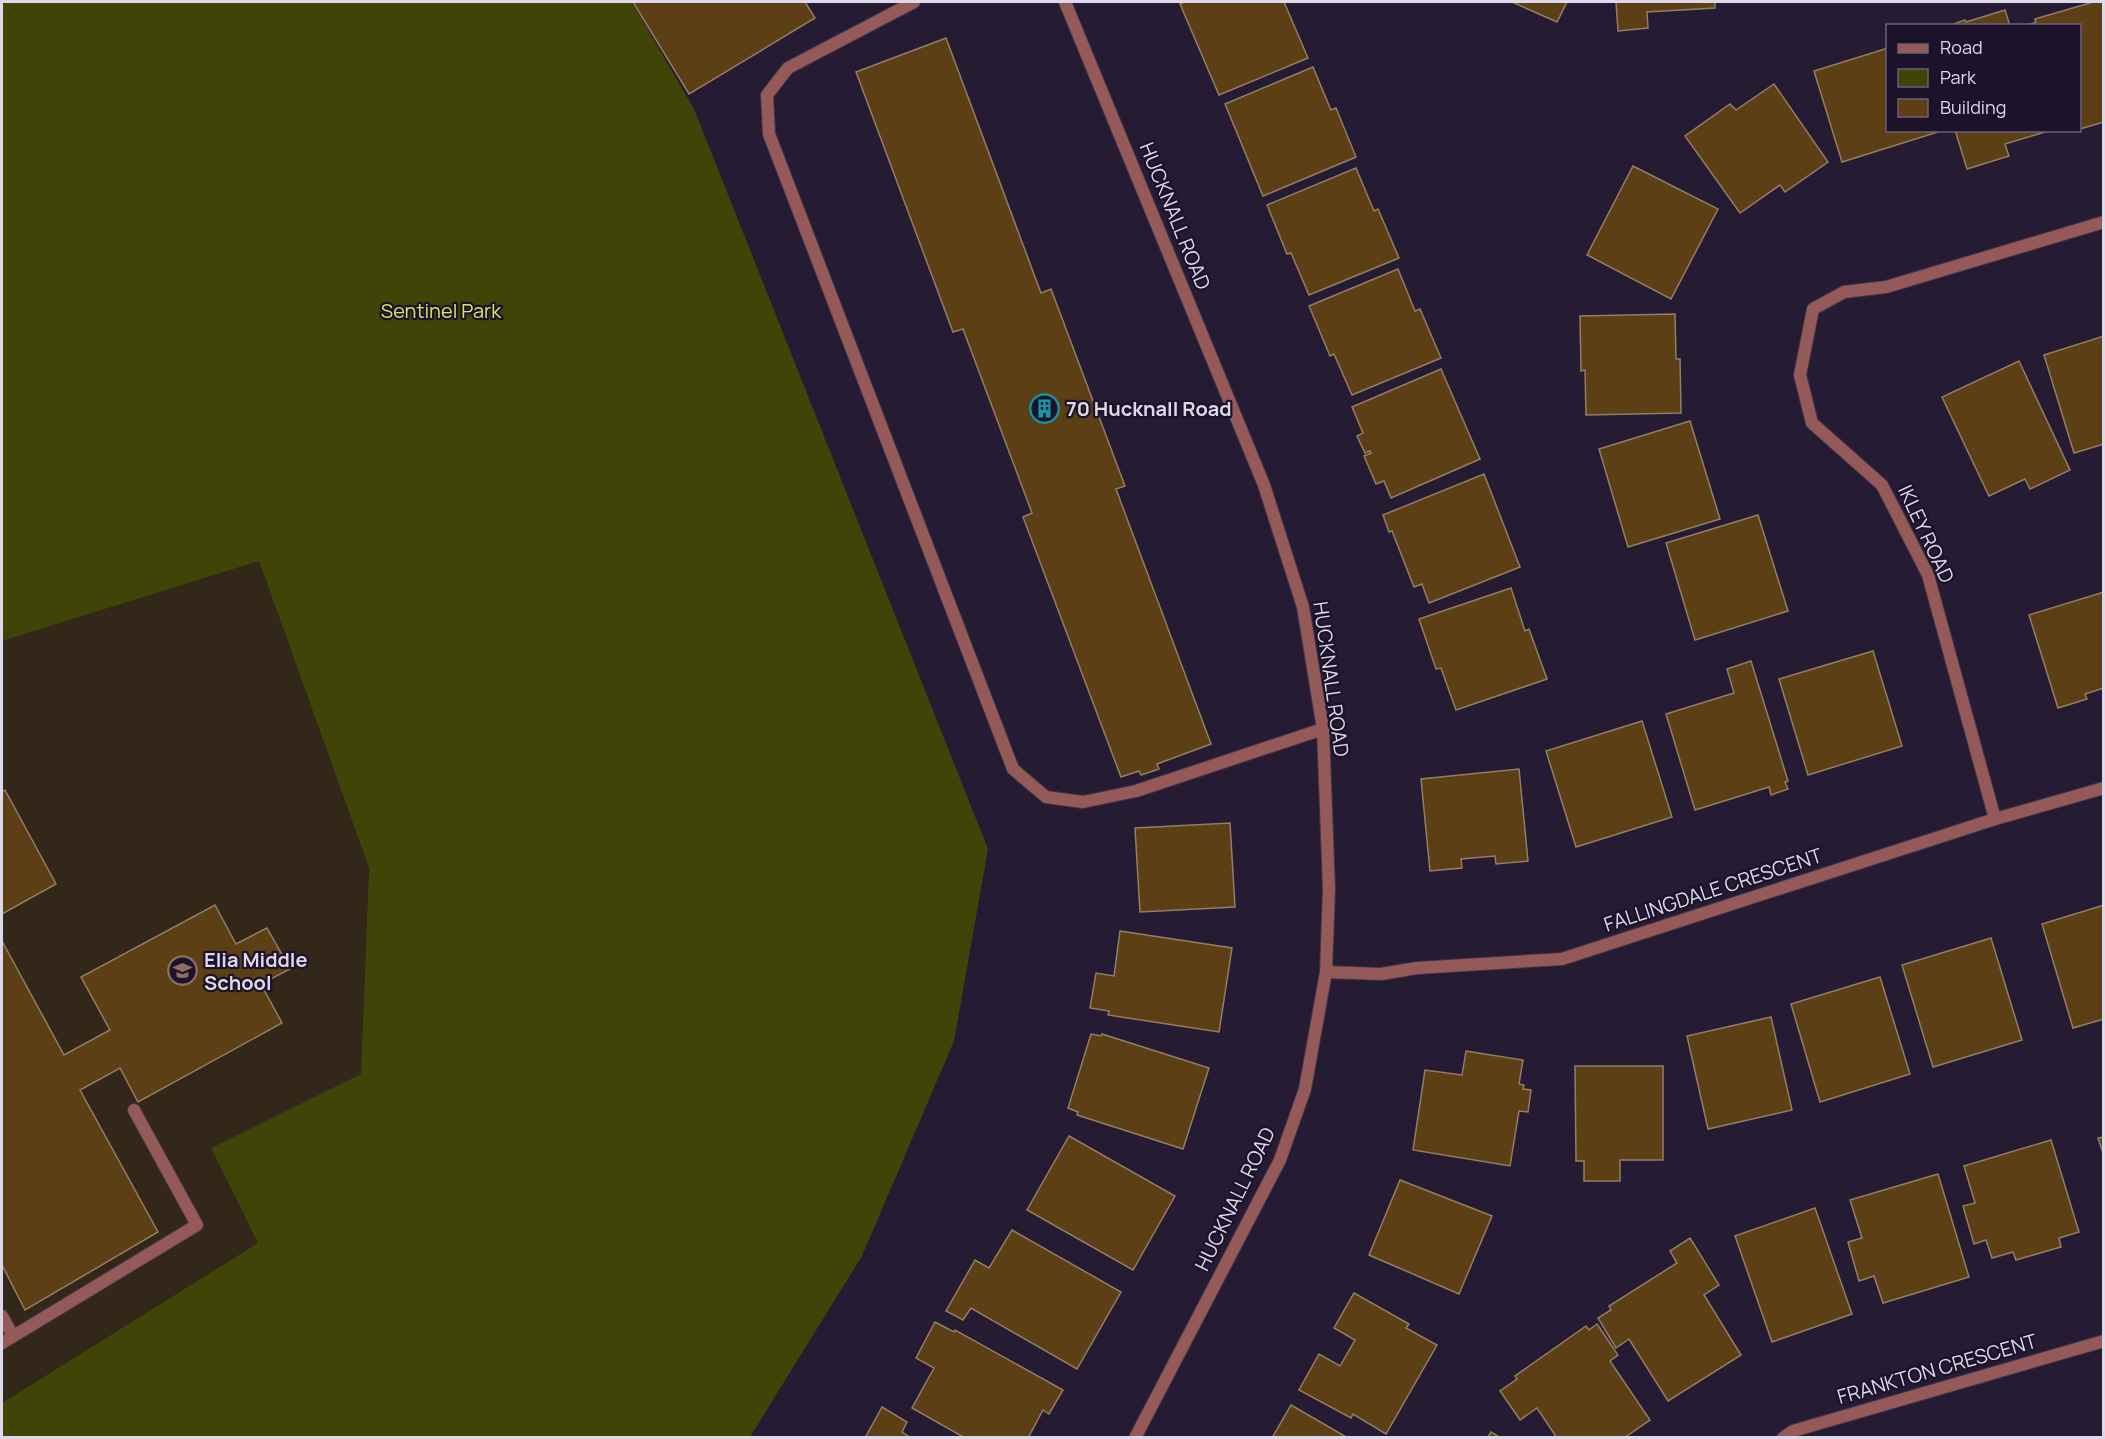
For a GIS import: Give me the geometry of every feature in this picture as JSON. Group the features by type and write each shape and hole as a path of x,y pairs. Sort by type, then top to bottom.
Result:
{"street":[{"path":"914,2 788,68 767,95 769,134 1013,769 1046,797 1083,802 1136,790 1323,729"},
{"name":"HUCKNALL ROAD","path":"1065,2 1264,485 1303,607 1323,729 1329,888 1326,972 1305,1089 1280,1160 1135,1437"},
{"name":"IKLEY ROAD","path":"1995,819 1928,575 1882,485 1812,423 1800,375 1814,309 1844,292 1886,287 2103,222"},
{"name":"FALLINGDALE CRESCENT","path":"1326,972 1381,974 1417,969 1562,959 1995,819 2103,788"},
{"path":"2,1343 197,1225 134,1110"},
{"path":"2,1316 13,1336"},
{"name":"FRANKTON CRESCENT","path":"1783,1437 1793,1431 2103,1341"}],"shaded area":[{"name":"Elia Middle School","path":"259,561 369,868 361,1074 211,1148 258,1243 2,1403 2,641"}],"green space":[{"name":"Sentinel Park","path":"2,2 632,2 694,109 988,849 954,1041 862,1256 750,1437 2,1437 2,1403 258,1243 211,1148 361,1074 369,868 259,561 2,641"}],"building":[{"path":"633,2 805,2 815,18 689,94"},
{"path":"1185,2 1284,2 1308,58 1219,95 1180,4"},
{"path":"1512,2 1567,2 1557,22"},
{"path":"1616,2 1715,2 1715,8 1647,12 1648,28 1618,31"},
{"path":"2093,2 2104,2 2104,122 2081,129 2081,24 2030,24 2036,22 2035,19"},
{"path":"2005,10 2009,24 1954,24 1965,20 1966,22"},
{"name":"70 Hucknall Road","path":"946,38 1041,293 1051,289 1125,486 1116,489 1211,744 1157,764 1159,769 1141,775 1139,771 1121,777 1023,517 1032,513 963,329 953,332 856,72"},
{"path":"1886,49 1886,132 1938,132 1842,162 1814,71"},
{"path":"1313,67 1331,110 1336,108 1356,157 1263,196 1225,104"},
{"path":"1774,84 1828,162 1785,192 1780,185 1740,213 1685,136 1730,104 1736,110"},
{"path":"1956,132 2045,132 2005,144 2009,156 1967,169"},
{"path":"1633,166 1718,209 1671,299 1587,255"},
{"path":"1356,168 1374,211 1378,209 1399,258 1309,295 1291,253 1287,254 1267,205"},
{"path":"1398,269 1415,311 1420,309 1441,358 1352,395 1334,354 1330,356 1309,306"},
{"path":"1675,314 1676,359 1680,359 1681,413 1586,415 1585,370 1581,371 1580,316"},
{"path":"2104,336 2104,444 2074,453 2044,355"},
{"path":"2019,361 2070,470 2030,489 2025,479 1989,496 1942,397"},
{"path":"1441,369 1480,459 1391,498 1384,481 1376,484 1364,456 1371,453 1370,451 1365,453 1357,436 1363,433 1352,407"},
{"path":"1690,421 1720,519 1628,547 1599,449"},
{"path":"1484,474 1520,567 1429,603 1422,584 1414,587 1392,531 1389,532 1383,515"},
{"path":"1758,515 1788,611 1695,640 1666,543"},
{"path":"1511,588 1525,631 1529,629 1547,679 1456,710 1441,668 1436,669 1419,619"},
{"path":"2104,592 2104,688 2085,694 2087,699 2058,708 2029,615"},
{"path":"1873,651 1902,746 1808,775 1779,679"},
{"path":"1751,661 1788,781 1785,782 1788,789 1771,795 1769,787 1695,810 1666,714 1734,693 1727,669"},
{"path":"1642,721 1672,817 1576,847 1546,751"},
{"path":"1519,769 1528,861 1496,864 1495,856 1461,859 1462,868 1430,871 1421,779"},
{"path":"5,790 56,884 2,914 2,792"},
{"path":"1230,823 1235,907 1140,912 1135,828"},
{"path":"215,905 236,944 267,928 290,969 261,984 282,1023 138,1102 120,1068 80,1090 158,1232 25,1310 2,1265 2,941 64,1055 110,1030 81,977"},
{"path":"2104,905 2104,1019 2073,1028 2042,924"},
{"path":"1120,931 1232,948 1219,1032 1108,1015 1109,1011 1090,1008 1096,973 1114,976"},
{"path":"1991,938 2022,1040 1933,1067 1902,965"},
{"path":"1880,977 1910,1074 1820,1102 1791,1004"},
{"path":"1771,1017 1792,1110 1708,1129 1687,1036"},
{"path":"1091,1034 1101,1036 1102,1034 1209,1068 1183,1149 1077,1115 1078,1112 1068,1108"},
{"path":"1466,1051 1523,1060 1519,1084 1524,1085 1523,1089 1531,1090 1528,1112 1519,1111 1510,1166 1413,1150 1425,1070 1462,1075"},
{"path":"1575,1066 1663,1066 1663,1160 1620,1160 1620,1181 1584,1181 1584,1161 1576,1161"},
{"path":"1069,1136 1175,1196 1133,1270 1027,1210"},
{"path":"2104,1137 2104,1156 2098,1138"},
{"path":"2051,1140 2079,1232 2059,1238 2061,1247 2016,1260 2013,1252 1992,1258 1986,1240 1974,1244 1963,1206 1975,1203 1964,1166"},
{"path":"1938,1174 1969,1277 1883,1303 1874,1276 1859,1281 1848,1242 1862,1238 1850,1200"},
{"path":"1400,1180 1492,1216 1459,1294 1369,1255"},
{"path":"1815,1208 1852,1314 1772,1342 1735,1236"},
{"path":"1012,1230 1121,1292 1077,1369 971,1308 963,1320 946,1311 975,1260 989,1268"},
{"path":"1690,1238 1719,1285 1704,1295 1741,1355 1668,1401 1629,1339 1616,1348 1598,1318 1611,1310 1609,1306 1677,1263 1670,1251"},
{"path":"1354,1293 1409,1324 1406,1328 1437,1345 1386,1434 1353,1414 1351,1418 1299,1390 1319,1354 1340,1366 1355,1340 1334,1328"},
{"path":"935,1322 954,1332 955,1330 1063,1390 1049,1414 1043,1410 1028,1438 965,1438 912,1408 934,1368 916,1358"},
{"path":"1597,1324 1618,1355 1610,1361 1650,1420 1624,1438 1557,1438 1537,1408 1520,1420 1500,1391 1517,1379 1515,1376 1586,1326 1589,1330"},
{"path":"1291,1405 1348,1438 1272,1438"},
{"path":"882,1407 907,1422 902,1432 911,1438 865,1438"},
{"path":"1491,1432 1501,1438 1487,1438"}],"place":[{"name":"70 Hucknall Road","path":"1045,409"},
{"name":"Elia Middle School","path":"183,971"}]}
